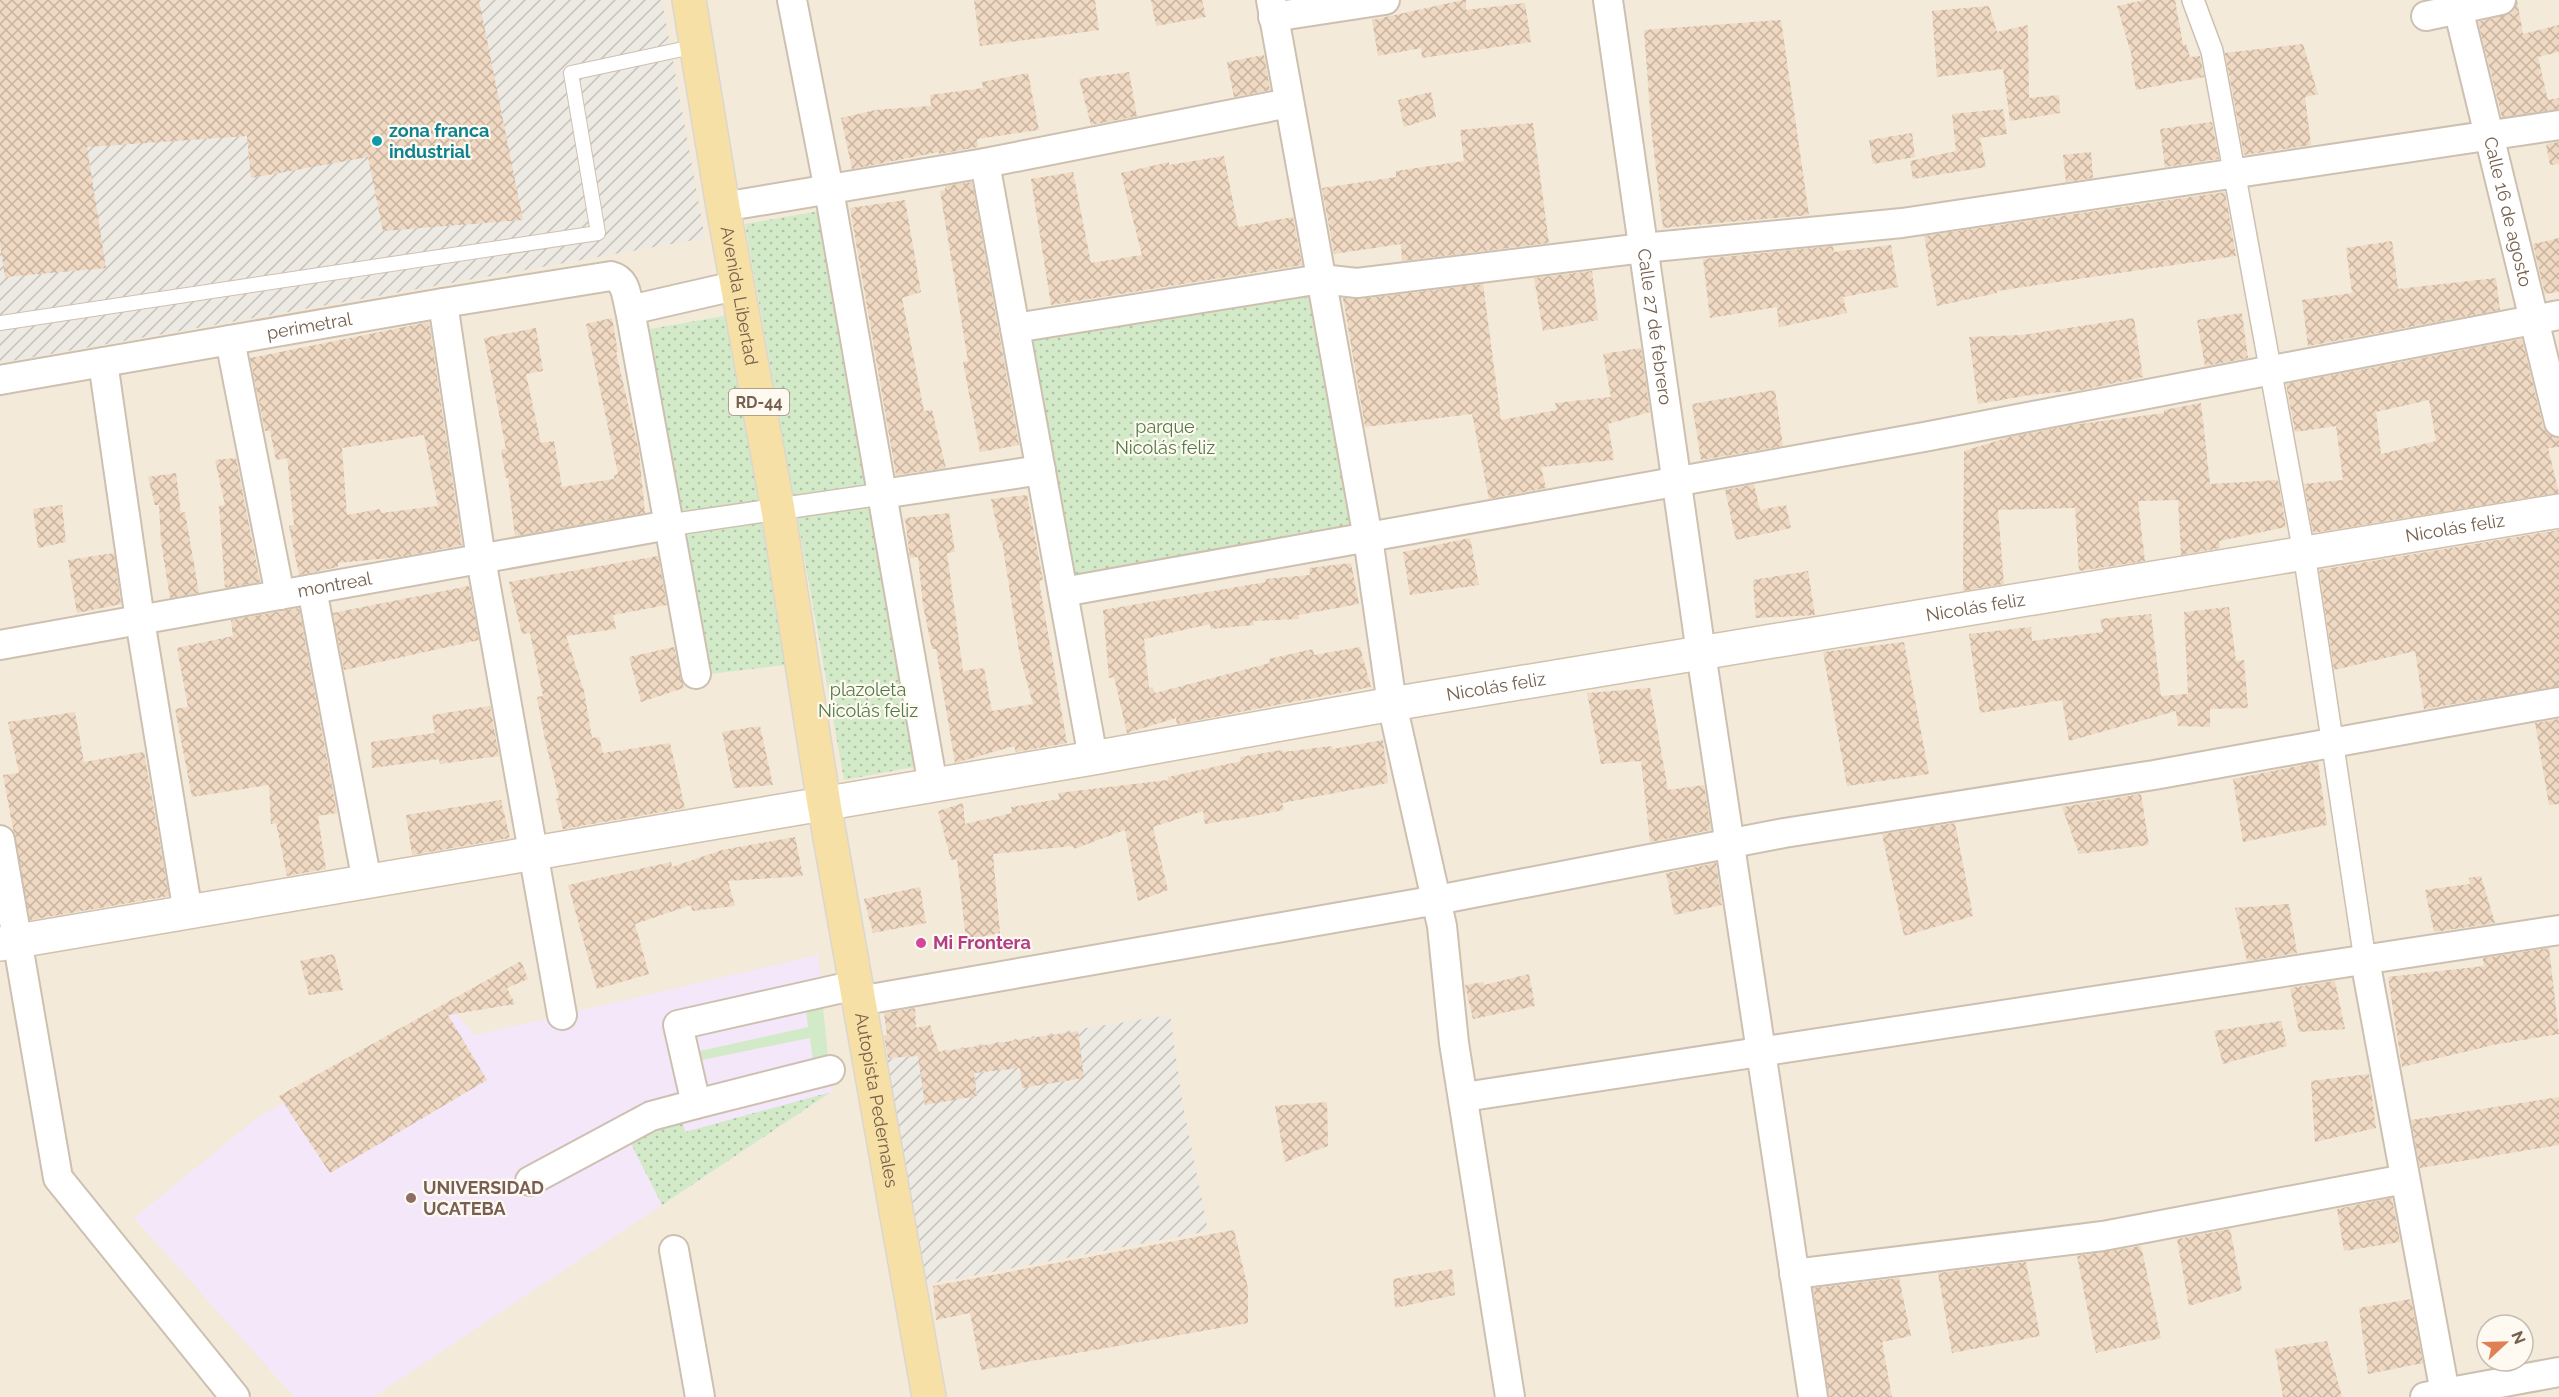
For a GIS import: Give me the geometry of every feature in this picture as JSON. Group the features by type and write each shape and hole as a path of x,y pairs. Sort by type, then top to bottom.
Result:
{"main road":[{"name":"Avenida Libertad","path":"689,0 723,207 739,285 778,510 824,804"},
{"name":"Nicolás feliz","path":"8,943 933,786 1392,704 2559,511"},
{"name":"Autopista Pedernales","path":"824,804 929,1397"}],"street":[{"path":"792,0 829,190 933,786"},
{"path":"1384,0 1272,9 1368,538 1392,704 1437,900 1454,1044 1510,1397"},
{"name":"Calle 27 de febrero","path":"1608,0 1701,653 1813,1397"},
{"path":"2193,0 2212,51 2304,553 2365,960 2405,1179 2438,1396 2559,1372"},
{"path":"2426,16 2457,5 2500,0"},
{"name":"Calle 16 de agosto","path":"2457,5 2489,134 2547,317 2559,422"},
{"path":"723,207 985,163 1289,103"},
{"path":"1016,328 1321,279 1357,283 1643,249 1902,223 2559,125"},
{"path":"985,163 1093,758"},
{"name":"perimetral","path":"0,380 611,276 623,282 630,310"},
{"path":"696,674 630,310 739,285"},
{"path":"443,303 481,558 562,1015"},
{"path":"1063,592 1677,482 2547,317"},
{"path":"230,340 280,595"},
{"path":"103,362 140,620 188,913"},
{"path":"669,525 1041,470"},
{"name":"montreal","path":"0,645 669,525"},
{"path":"312,589 366,882"},
{"path":"696,1104 678,1025 858,993 1437,900 1730,844 2164,774 2559,702"},
{"path":"0,840 8,943 58,1178 235,1397"},
{"path":"1464,1097 2559,930"},
{"path":"530,1181 651,1116 830,1070"},
{"path":"1794,1274 2103,1236 2405,1179"},
{"path":"674,1250 700,1397"}],"lane":[{"path":"0,323 598,233 571,73 697,46"}],"shaded area":[{"path":"0,0 2559,0 2559,1397 0,1397"},
{"path":"0,0 662,0 705,238 0,363"},
{"path":"818,955 832,1092 373,1397 294,1397 134,1218 258,1117 452,1009 475,1035"},
{"path":"1170,1015 1182,1100 1208,1231 923,1285 887,1059"}],"green space":[{"name":"plazoleta Nicolás feliz","path":"819,211 919,766 844,780 745,224"},
{"name":"parque Nicolás feliz","path":"1325,295 1368,538 1060,576 1015,328"},
{"path":"730,315 792,664 702,675 650,329"},
{"path":"822,996 829,1065 814,1070 810,1038 702,1060 706,1082 695,1084 693,1026 700,1051 808,1027 805,1001"},
{"path":"831,1092 662,1205 626,1134 681,1113 685,1132"}],"building":[{"name":"zona franca industrial","path":"0,0 479,0 523,220 383,231 368,157 251,178 247,136 87,147 106,268 5,277 0,244"},
{"path":"974,0 1095,0 1099,30 980,46"},
{"path":"1151,0 1202,0 1206,17 1156,26"},
{"path":"1466,0 1466,10 1525,3 1531,42 1422,58 1421,48 1378,56 1372,20"},
{"path":"2145,0 2175,0 2183,45 2186,44 2190,57 2200,56 2204,77 2136,90 2131,61 2133,60 2117,6"},
{"path":"2517,0 2523,34 2559,25 2559,52 2538,57 2548,100 2559,98 2559,109 2502,117 2478,22 2512,13"},
{"path":"1989,6 1997,32 2028,25 2029,98 2059,95 2060,113 2010,121 2003,69 1937,77 1932,11"},
{"path":"1781,20 1809,215 1663,228 1652,136 1644,30"},
{"path":"2303,44 2318,94 2305,97 2311,145 2244,155 2225,53"},
{"path":"1264,55 1270,90 1234,97 1227,62"},
{"path":"1129,72 1137,116 1091,125 1079,79"},
{"path":"1028,73 1039,130 977,139 978,147 852,169 841,118 875,110 931,106 930,95 983,88 982,82"},
{"path":"1431,92 1436,117 1404,127 1398,100"},
{"path":"2003,109 2007,134 1980,138 1986,167 1913,179 1910,161 1956,151 1952,114"},
{"path":"2212,122 2219,159 2165,167 2160,129"},
{"path":"1533,123 1549,243 1402,261 1401,244 1334,254 1322,188 1396,177 1396,171 1464,161 1460,130"},
{"path":"1912,133 1915,157 1873,164 1869,140"},
{"path":"2559,142 2559,164 2550,165 2546,144"},
{"path":"2091,152 2093,178 2066,182 2063,155"},
{"path":"1224,156 1238,227 1293,217 1302,265 1051,305 1031,179 1073,172 1091,263 1142,255 1121,173 1169,162 1169,165"},
{"path":"972,182 1019,445 980,452 963,362 968,361 940,191 945,190 945,186"},
{"path":"2225,192 2236,256 1997,291 1997,293 1937,306 1924,236"},
{"path":"905,200 921,292 902,298 924,411 932,410 946,468 896,475 850,208"},
{"path":"2559,238 2559,292 2545,294 2533,244"},
{"path":"2392,241 2398,289 2496,278 2500,310 2308,346 2302,300 2352,293 2346,248"},
{"path":"1891,245 1898,287 1843,297 1847,313 1779,327 1777,307 1710,318 1703,259 1833,246 1834,252"},
{"path":"1592,271 1598,320 1543,331 1534,278"},
{"path":"1483,284 1501,420 1557,410 1555,403 1611,397 1603,354 1641,348 1650,412 1608,424 1614,460 1541,467 1546,488 1489,499 1472,414 1365,427 1343,298 1359,299"},
{"path":"2242,313 2248,358 2205,366 2197,320"},
{"path":"612,318 618,352 616,352 639,452 645,513 515,536 508,478 506,478 501,450 506,449 484,338 536,328 543,371 526,374 541,443 554,441 562,487 614,479 614,475 618,474 586,324"},
{"path":"2134,318 2143,377 2081,390 2030,395 1978,404 1969,337 2023,335"},
{"path":"429,322 462,545 399,557 338,563 338,567 299,575 289,526 294,525 287,458 276,460 270,431 265,431 250,358","holes":["424,435 438,506 381,513 380,509 347,515 342,448"]},
{"path":"2522,339 2543,426 2548,434 2559,438 2559,447 2548,448 2559,493 2313,533 2304,484 2343,480 2336,426 2295,432 2286,384","holes":["2429,400 2436,441 2381,454 2376,412"]},
{"path":"1775,390 1783,446 1701,460 1692,404"},
{"path":"2201,403 2210,484 2278,480 2286,527 2219,541 2220,548 2181,555 2178,500 2138,501 2145,561 2079,571 2075,508 1998,510 2004,584 1963,591 1964,451 2006,438 2072,425 2164,413 2164,410"},
{"path":"236,458 260,582 225,588 219,506 225,505 215,460"},
{"path":"176,473 181,513 185,512 199,593 170,598 161,542 159,505 155,505 148,477"},
{"path":"1754,484 1760,510 1786,505 1791,528 1736,540 1725,490"},
{"path":"1027,495 1043,580 1039,581 1067,743 1016,752 1014,746 955,763 936,649 932,649 923,605 918,557 910,558 905,518 949,513 955,552 947,553 963,671 984,668 992,711 1033,704 1020,657 1002,541 1000,541 991,499"},
{"path":"62,505 66,542 38,548 33,509"},
{"path":"2559,530 2559,686 2424,709 2415,651 2334,670 2319,570"},
{"path":"1470,538 1479,585 1410,595 1403,552"},
{"path":"114,553 121,604 77,613 68,560"},
{"path":"658,556 667,605 613,615 616,629 566,636 584,691 592,738 599,737 603,753 670,743 685,808 563,829 556,799 559,798 537,697 543,696 530,633 522,634 509,582"},
{"path":"1351,563 1359,604 1298,615 1299,619 1253,621 1254,625 1211,629 1210,624 1144,639 1149,688 1153,687 1155,693 1270,663 1269,659 1313,649 1314,655 1360,647 1371,687 1177,724 1176,718 1127,733 1114,677 1109,678 1103,610 1266,582 1265,579 1310,575 1309,568"},
{"path":"1808,571 1815,615 1756,618 1753,580"},
{"path":"469,586 479,640 344,670 333,613"},
{"path":"2229,607 2236,661 2244,660 2248,708 2210,709 2210,727 2178,726 2176,711 2069,741 2062,700 1980,713 1969,634 2031,627 2032,641 2103,632 2100,619 2151,614 2161,696 2188,694 2184,612"},
{"path":"299,608 337,813 318,816 326,869 287,876 276,823 271,824 269,785 192,797 175,709 188,707 177,648 233,636 231,620"},
{"path":"1904,642 1929,774 1847,786 1823,652"},
{"path":"674,647 684,688 641,702 629,657"},
{"path":"1650,688 1668,790 1704,785 1711,830 1650,842 1641,761 1601,764 1587,693"},
{"path":"490,706 499,756 440,764 439,759 372,768 371,742 435,733 432,715"},
{"path":"75,712 84,762 144,752 169,896 30,920 3,775 19,773 8,722"},
{"path":"2559,719 2559,804 2549,805 2535,723"},
{"path":"760,726 773,785 734,788 722,732"},
{"path":"1383,740 1388,783 1282,803 1284,810 1249,817 1205,824 1203,811 1153,827 1168,890 1138,901 1125,830 1074,849 1073,846 993,854 1000,933 966,940 957,859 951,860 938,811 963,803 965,824 1012,813 1011,807 1060,799 1058,793 1168,780 1168,777 1241,761 1240,757 1282,750 1283,752 1332,746 1333,749"},
{"path":"2318,762 2327,825 2243,842 2233,779"},
{"path":"2141,794 2149,845 2079,854 2062,807"},
{"path":"501,800 510,838 412,855 406,815"},
{"path":"1955,823 1973,916 1904,936 1882,834"},
{"path":"795,837 803,876 728,881 735,906 692,911 691,905 635,924 649,974 597,989 568,885 671,862 672,867 722,850"},
{"path":"1716,863 1722,905 1674,915 1666,873"},
{"path":"2481,876 2495,923 2434,932 2425,890 2470,884 2469,878"},
{"path":"920,887 926,923 873,933 864,899"},
{"path":"2289,904 2297,953 2247,961 2235,908"},
{"path":"2549,948 2559,1034 2493,1045 2402,1067 2388,977 2484,966 2483,958"},
{"path":"334,954 343,990 309,995 300,961"},
{"path":"521,961 528,979 507,988 515,1004 448,1015 487,1080 330,1173 279,1096"},
{"path":"1529,974 1535,1006 1473,1019 1465,985 1484,982 1484,985"},
{"path":"2335,981 2345,1029 2299,1032 2290,988"},
{"path":"915,1008 916,1028 930,1025 939,1052 1078,1031 1084,1078 1022,1088 1020,1068 974,1073 977,1096 925,1105 918,1056 888,1058 884,1036 887,1035 884,1013"},
{"path":"2281,1021 2287,1046 2223,1064 2214,1031"},
{"path":"2369,1074 2376,1128 2315,1142 2311,1081"},
{"path":"2559,1097 2559,1145 2420,1168 2411,1120"},
{"path":"1327,1102 1328,1146 1285,1162 1275,1106"},
{"path":"2392,1198 2400,1242 2344,1251 2337,1209"},
{"path":"2230,1229 2242,1290 2189,1306 2177,1239"},
{"path":"1234,1230 1248,1288 1248,1323 981,1370 970,1313 936,1320 933,1286"},
{"path":"2141,1246 2161,1338 2096,1353 2077,1256"},
{"path":"2026,1262 2040,1336 1952,1353 1938,1273"},
{"path":"1452,1269 1455,1295 1395,1308 1393,1279"},
{"path":"1899,1278 1911,1336 1882,1342 1892,1397 1829,1397 1813,1288"},
{"path":"2411,1299 2423,1363 2368,1374 2359,1308"},
{"path":"2327,1341 2342,1397 2283,1397 2275,1349"}],"place":[{"name":"zona franca industrial","path":"377,141"},
{"name":"Mi Frontera","path":"921,943"},
{"name":"UNIVERSIDAD UCATEBA","path":"411,1198"}]}
